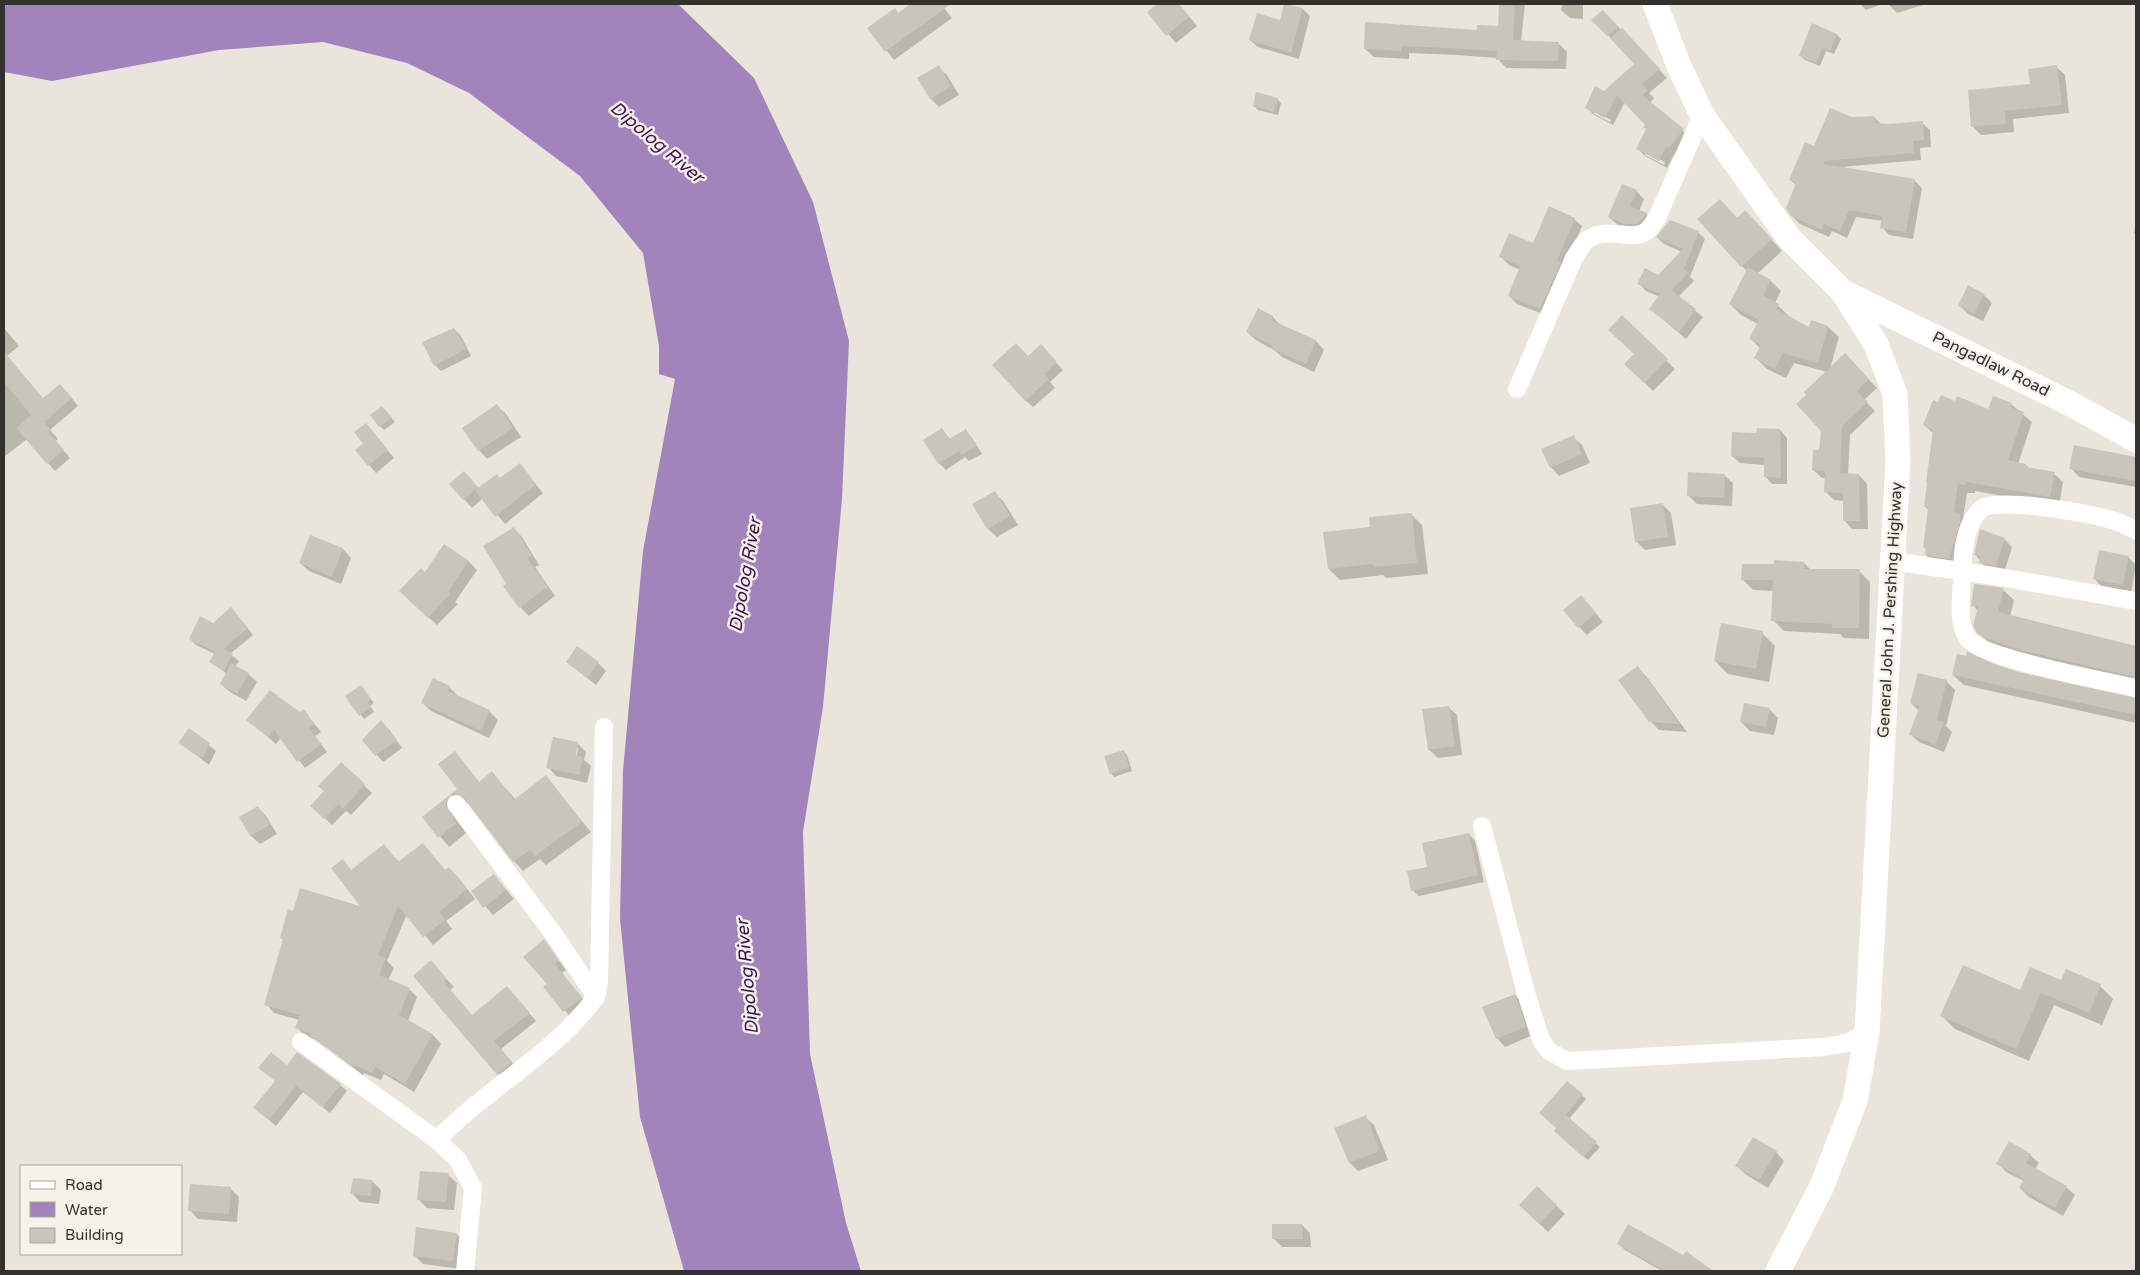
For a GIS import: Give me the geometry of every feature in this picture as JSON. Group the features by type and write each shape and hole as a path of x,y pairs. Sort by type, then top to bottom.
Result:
{"main road":[{"name":"General John J. Pershing Highway","path":"1655,4 1679,66 1702,115 1789,238 1844,292 1876,344 1895,394 1898,461 1867,1032 1855,1101 1821,1188 1778,1271"},
{"name":"Pangadlaw Road","path":"1844,292 2071,404 2136,440"}],"street":[{"path":"1517,389 1574,258 1585,242 1598,234 1616,233 1636,236 1647,231 1658,218 1702,115"},
{"path":"2136,530 2112,520 2036,506 2001,504 1982,507 1971,521 1965,538 1962,572 1962,624 1970,640 1987,651 2010,659 2136,688"},
{"path":"1892,561 2136,601"},
{"path":"437,1140 458,1118 529,1064 571,1028 596,997 599,981 604,727"},
{"path":"456,804 555,936 596,997"},
{"path":"1482,826 1526,993 1541,1040 1549,1051 1560,1058 1567,1060 1824,1047 1848,1043 1867,1032"},
{"path":"301,1042 437,1140 458,1160 473,1188 465,1271"}],"water":[{"name":"Dipolog River","path":"4,4 678,4 754,78 813,202 849,341 842,499 823,707 803,832 810,1054 846,1223 861,1271 684,1271 640,1117 620,919 623,771 643,551 675,379 659,374 659,346 643,253 580,176 469,93 407,63 323,42 219,50 52,81 4,72"}],"building":[{"path":"910,4 951,4 885,52 867,28 895,8 898,13"},
{"path":"1157,4 1179,4 1189,17 1166,36 1147,12"},
{"path":"1284,4 1303,8 1291,53 1249,40 1257,13 1280,20"},
{"path":"1499,4 1515,4 1513,40 1559,42 1558,61 1496,60 1497,51 1401,46 1401,51 1364,49 1365,22 1477,30 1477,25 1498,26"},
{"path":"1603,10 1618,27 1607,36 1591,20"},
{"path":"1812,23 1837,34 1830,51 1822,48 1816,63 1799,56"},
{"path":"1622,28 1660,69 1642,84 1648,90 1642,95 1684,129 1669,148 1666,146 1659,161 1636,149 1646,129 1643,127 1645,125 1617,95 1605,118 1585,108 1595,86 1604,91 1634,64 1610,38"},
{"path":"939,65 951,86 930,99 917,78"},
{"path":"2057,65 2062,105 2005,111 2006,124 1971,127 1968,90 2030,84 2028,69"},
{"path":"1256,92 1278,98 1274,112 1253,106"},
{"path":"1830,108 1852,117 1874,116 1875,123 1890,124 1923,121 1924,140 1913,141 1914,153 1824,161 1824,164 1915,179 1906,232 1880,228 1882,216 1849,210 1840,231 1824,224 1822,230 1791,216 1786,208 1796,183 1789,180 1805,142 1814,146"},
{"path":"1622,184 1637,190 1630,206 1647,213 1638,224 1624,224 1608,217"},
{"path":"1720,199 1737,218 1745,210 1772,239 1741,267 1697,219"},
{"path":"1549,206 1575,218 1557,261 1561,262 1540,309 1508,296 1520,266 1499,257 1509,233 1533,243"},
{"path":"1670,220 1699,231 1684,269 1688,273 1671,290 1696,309 1679,332 1649,309 1660,294 1637,284 1645,268 1658,275 1683,249 1656,237"},
{"path":"1748,267 1771,280 1763,295 1779,304 1776,309 1809,327 1811,320 1828,326 1818,363 1783,353 1775,369 1754,358 1761,345 1749,339 1759,320 1729,304"},
{"path":"1968,285 1984,294 1974,314 1958,306"},
{"path":"1258,308 1273,316 1271,320 1316,340 1306,364 1272,349 1273,346 1246,332"},
{"path":"1622,315 1668,359 1644,383 1624,364 1634,354 1608,330"},
{"path":"454,328 466,349 434,366 422,342"},
{"path":"1016,343 1028,356 1041,344 1057,362 1044,374 1049,379 1025,401 992,365"},
{"path":"4,352 43,398 60,384 72,398 44,422 52,431 49,433 64,450 47,464 16,428 31,415 4,382"},
{"path":"1845,353 1869,379 1857,391 1868,402 1842,426 1840,473 1859,474 1860,521 1843,521 1843,493 1824,492 1825,471 1812,470 1813,450 1819,450 1821,431 1796,404 1806,395 1804,392"},
{"path":"1941,395 1955,401 1957,396 1988,409 1993,396 2012,403 2010,407 2024,412 2008,460 2026,464 2026,467 2055,472 2050,497 1967,482 1966,485 1958,484 1954,512 1960,513 1960,522 1949,559 1925,555 1926,548 1923,548 1928,508 1924,507 1926,483 1933,430 1923,425 1933,400 1938,402"},
{"path":"497,404 513,428 478,451 462,428"},
{"path":"382,406 392,418 379,427 370,415"},
{"path":"366,423 388,450 368,466 355,450 363,444 354,432"},
{"path":"942,428 949,439 966,429 976,446 962,455 959,451 938,464 923,440"},
{"path":"1757,428 1780,429 1781,478 1764,477 1764,458 1731,456 1732,432 1756,433"},
{"path":"1574,435 1582,454 1550,468 1541,449"},
{"path":"2074,445 2136,457 2136,481 2069,469"},
{"path":"520,463 536,484 495,517 475,490 497,474 500,478"},
{"path":"464,471 478,487 463,500 449,484"},
{"path":"1688,472 1725,474 1724,498 1687,496"},
{"path":"995,491 1010,516 987,529 972,504"},
{"path":"1663,503 1668,537 1635,542 1630,508"},
{"path":"1412,513 1417,563 1374,567 1373,564 1328,569 1323,532 1370,527 1369,517"},
{"path":"514,527 532,556 527,558 548,587 519,608 503,586 506,584 483,546"},
{"path":"1980,529 2005,538 1996,566 1979,563 1980,556 1974,555"},
{"path":"310,535 343,548 332,577 299,563"},
{"path":"444,544 469,561 448,592 450,594 428,618 399,591 421,568 425,572"},
{"path":"2099,550 2129,556 2123,585 2093,579"},
{"path":"1774,560 1805,562 1804,569 1860,569 1859,628 1832,628 1832,624 1771,621 1773,580 1741,580 1742,564 1774,564"},
{"path":"1974,584 2004,588 1998,612 2136,646 2136,677 2024,651 1985,638 1977,633 1973,625 1978,607 1971,606"},
{"path":"1581,595 1596,613 1578,628 1563,610"},
{"path":"231,607 248,628 223,649 233,654 224,671 209,662 215,652 189,639 200,616 213,623"},
{"path":"1721,623 1763,631 1756,669 1714,661"},
{"path":"577,646 599,662 587,678 566,662"},
{"path":"1967,651 1994,664 2018,672 2136,698 2136,715 1952,675 1957,654 1966,656"},
{"path":"231,663 249,673 237,694 220,684"},
{"path":"1638,666 1680,724 1649,722 1618,680"},
{"path":"1918,673 1947,680 1937,720 1944,722 1935,745 1909,734 1920,706 1910,703"},
{"path":"433,678 450,686 448,691 490,710 481,731 421,703"},
{"path":"361,685 371,699 367,702 371,707 359,716 345,696"},
{"path":"270,690 300,712 304,709 314,724 309,728 321,744 297,762 274,730 268,737 246,720"},
{"path":"1744,703 1770,708 1766,727 1740,722"},
{"path":"1449,706 1455,746 1428,750 1422,709"},
{"path":"381,720 397,740 375,756 362,740"},
{"path":"189,728 210,743 202,759 178,743"},
{"path":"553,737 578,742 576,755 583,757 579,775 546,768"},
{"path":"1124,750 1129,767 1110,774 1104,756"},
{"path":"455,751 479,782 492,771 514,800 546,775 582,822 535,856 530,850 513,862 464,798 455,793 449,796 445,805 457,823 438,838 422,817 457,789 438,764"},
{"path":"341,762 365,784 343,809 338,804 324,819 310,806 324,791 318,786"},
{"path":"258,806 270,825 250,836 239,817"},
{"path":"1469,833 1478,875 1411,891 1407,871 1427,867 1422,843"},
{"path":"423,843 445,870 449,867 467,889 439,912 445,920 423,937 398,906 378,955 386,958 379,975 410,988 399,1015 433,1034 405,1084 375,1067 372,1073 356,1065 354,1067 310,1036 312,1034 295,1028 300,1015 264,1005 283,939 280,938 288,909 293,911 300,888 360,906 331,868 343,859 351,870 384,844 398,862"},
{"path":"494,874 506,890 483,908 471,891"},
{"path":"544,939 559,961 555,964 582,998 563,1012 543,987 547,984 523,957"},
{"path":"431,960 447,979 444,982 472,1015 507,986 530,1013 494,1041 512,1062 497,1075 413,976"},
{"path":"1963,965 2020,990 2030,967 2061,980 2066,969 2101,984 2089,1013 2041,993 2016,1049 1940,1016"},
{"path":"1515,994 1526,1027 1496,1039 1482,1007"},
{"path":"271,1052 287,1065 297,1052 341,1084 323,1107 296,1086 269,1120 253,1108 275,1081 258,1068"},
{"path":"1567,1081 1583,1094 1566,1115 1597,1142 1583,1157 1554,1131 1556,1128 1539,1113"},
{"path":"1366,1115 1380,1151 1349,1163 1334,1128"},
{"path":"1753,1137 1777,1151 1759,1180 1735,1166"},
{"path":"2009,1141 2031,1154 2026,1163 2067,1186 2055,1208 2019,1188 2024,1179 1996,1164"},
{"path":"420,1171 449,1173 446,1202 417,1200"},
{"path":"353,1178 373,1180 371,1196 350,1194"},
{"path":"190,1184 231,1187 229,1214 188,1211"},
{"path":"1537,1186 1557,1205 1539,1224 1519,1205"},
{"path":"1272,1224 1302,1224 1303,1239 1272,1239"},
{"path":"1628,1224 1683,1255 1686,1251 1713,1271 1665,1271 1617,1244"},
{"path":"416,1227 457,1233 453,1261 413,1256"}]}
